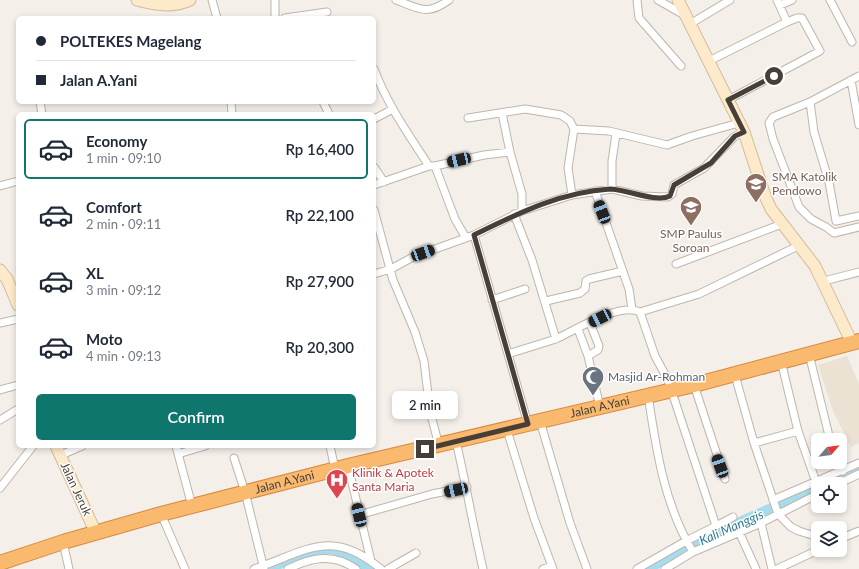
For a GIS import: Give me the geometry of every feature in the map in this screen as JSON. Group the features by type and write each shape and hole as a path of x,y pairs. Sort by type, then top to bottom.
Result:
{"highway":[{"name":"Jalan A.Yani","path":"0,563 63,542 245,492 735,375 781,361 856,342"}],"street":[{"path":"137,0 153,4 175,5 190,0"},
{"path":"212,0 217,16"},
{"path":"275,0 275,16"},
{"path":"396,0 430,11 438,8 449,0"},
{"path":"637,0 639,18 681,66"},
{"path":"658,0 689,20"},
{"path":"678,0 741,127 771,209 800,245 824,281 856,342"},
{"path":"689,20 730,0"},
{"path":"787,22 778,3 792,0"},
{"path":"830,0 852,42"},
{"path":"299,16 327,12"},
{"path":"709,61 797,18 802,18 820,51 728,100"},
{"path":"376,74 381,88 393,109 432,166 455,218 466,238"},
{"path":"859,76 810,102 773,117 769,123 773,139 799,207 811,219 834,233 859,227"},
{"path":"851,80 859,125"},
{"path":"810,102 814,132 830,182 836,221"},
{"path":"376,118 393,109"},
{"path":"468,118 525,109 561,115 570,121 574,129 568,168 572,194"},
{"path":"502,113 510,152 522,194 522,211"},
{"path":"574,129 609,131 616,134 667,145 692,136 741,127"},
{"path":"376,273 391,269 413,257 474,235 514,214 572,194 612,189 642,196 668,198 672,194 674,185 711,163 741,127"},
{"path":"612,189 612,160 616,134"},
{"path":"376,184 432,166 484,155 510,152"},
{"path":"376,170 384,182"},
{"path":"0,186 16,182"},
{"path":"595,191 629,289 632,309"},
{"path":"514,214 546,301 556,339"},
{"path":"826,227 836,221 859,216"},
{"path":"376,217 393,280 415,332 424,361 430,411 439,446"},
{"path":"676,264 782,224"},
{"path":"474,235 508,354 587,569"},
{"path":"508,354 556,339 610,313 632,309 640,312 699,294 800,245"},
{"path":"0,270 7,280 16,300"},
{"path":"546,301 580,293 584,289 586,281 589,279 623,271"},
{"path":"824,281 859,272"},
{"path":"492,300 525,289"},
{"path":"640,312 655,356 667,378 716,526"},
{"path":"0,323 16,319"},
{"path":"588,356 598,350 599,346 590,323"},
{"path":"578,329 588,356 600,407"},
{"path":"809,354 828,433"},
{"path":"781,361 798,431 814,477"},
{"path":"735,375 754,443 777,513 799,532 811,535"},
{"path":"694,385 725,479"},
{"path":"0,390 16,386"},
{"path":"648,395 656,445 670,501 686,541 693,552"},
{"path":"0,420 16,410"},
{"path":"507,430 552,568 543,569"},
{"path":"754,443 798,431"},
{"path":"456,441 467,487 476,544 483,569"},
{"path":"0,488 31,448"},
{"path":"58,450 70,448"},
{"path":"176,448 192,506"},
{"path":"178,454 198,448"},
{"path":"331,448 342,468 359,515 371,560"},
{"name":"Jalan Jeruk","path":"58,450 96,533"},
{"path":"234,458 245,492 264,567"},
{"path":"828,477 859,463"},
{"path":"847,480 859,474"},
{"path":"773,501 811,484"},
{"path":"359,515 425,496 467,487"},
{"path":"665,569 693,552 761,523 777,513 811,497"},
{"path":"161,514 185,569"},
{"path":"637,569 686,541 733,517"},
{"path":"761,523 772,569"},
{"path":"847,536 859,531"},
{"path":"739,532 756,569"},
{"path":"63,542 69,569"},
{"path":"254,569 264,567 308,548 331,544 353,550 371,560 381,569"},
{"path":"388,569 416,553"},
{"path":"777,569 811,553"},
{"path":"288,569 311,560 334,558 356,569"}],"shaded area":[{"path":"847,356 859,384 859,443 851,447 847,439 847,433 844,433 833,411 818,365"}],"waterway":[{"name":"Kali Manggis","path":"844,477 859,470"},
{"name":"Kali Manggis","path":"645,569 696,542 811,492"},
{"name":"Kali Manggis","path":"266,568 315,550 330,548 345,553 368,569"}],"place":[{"name":"SMA Katolik Pendowo","path":"756,204"},
{"name":"SMP Paulus Soroan","path":"691,226"},
{"name":"Masjid Ar-Rohman","path":"593,396"},
{"name":"Klinik & Apotek Santa Maria","path":"337,500"}],"route":[{"path":"425,449 528,424 474,235 514,214 572,194 612,189 642,196 668,198 672,194 674,185 711,163 735,136 744,132 728,100 774,76"}]}
